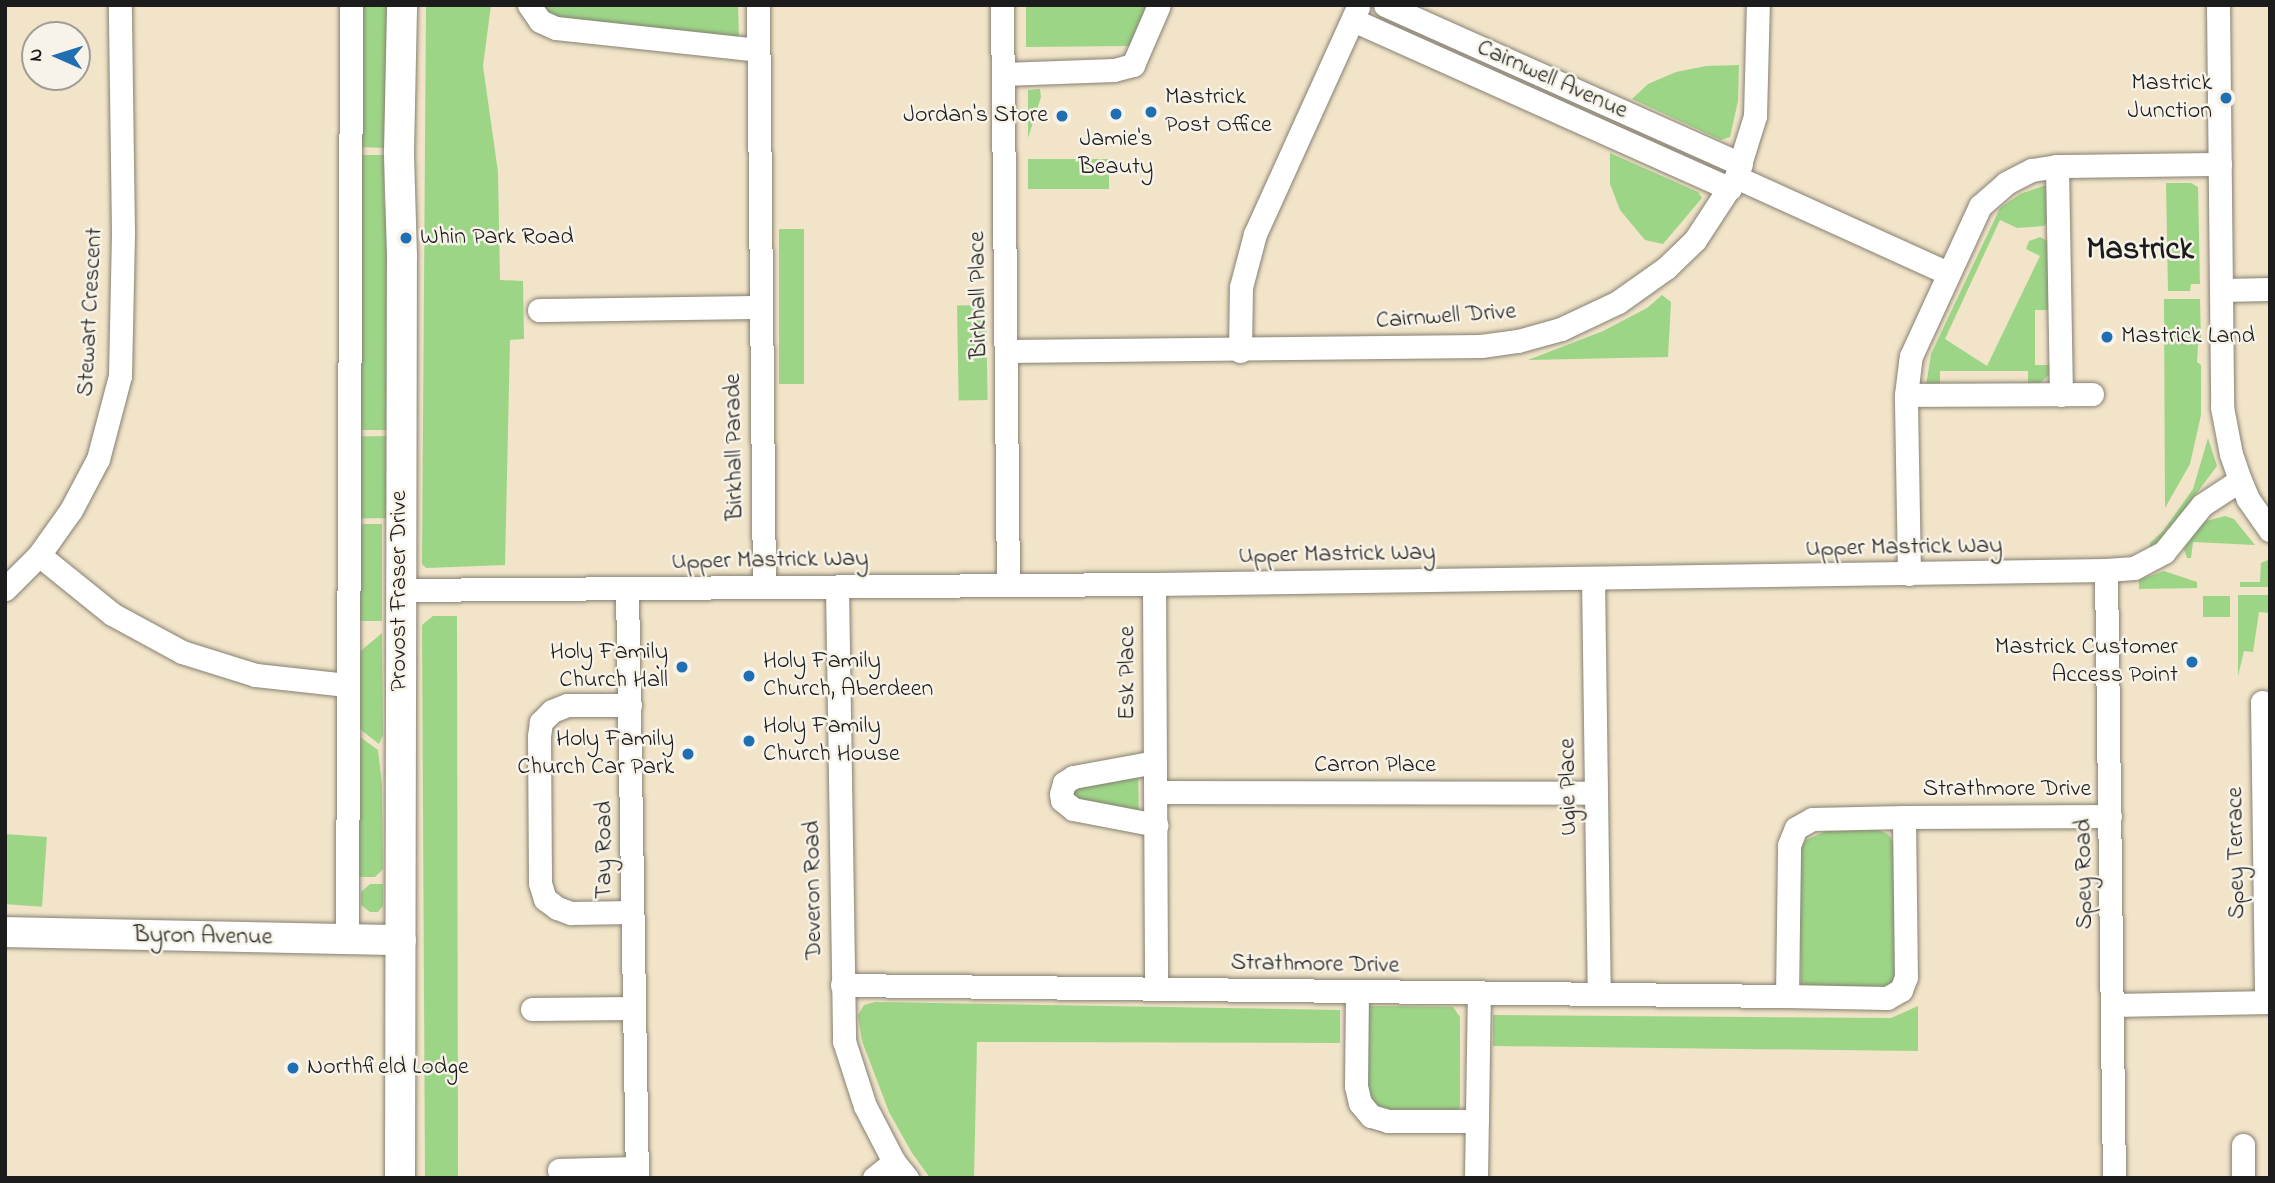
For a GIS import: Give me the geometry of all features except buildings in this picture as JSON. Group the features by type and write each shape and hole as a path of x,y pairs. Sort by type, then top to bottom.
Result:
{"street":[{"name":"Stewart Crescent","path":"5,589 39,555 71,510 98,459 120,376 120,5"},
{"path":"347,939 351,5"},
{"name":"Provost Fraser Drive","path":"400,1178 402,256 399,152 402,5"},
{"path":"529,5 540,21 556,29 758,50"},
{"name":"Birkhall Parade","path":"758,5 764,587"},
{"name":"Birkhall Place","path":"1002,5 1009,585"},
{"path":"1003,74 1114,70 1133,65 1159,5"},
{"name":"Cairnwell Avenue","path":"1385,5 1735,177"},
{"name":"Cairnwell Drive","path":"1006,351 1240,351 1480,346 1518,341 1561,329 1618,302 1666,268 1695,240 1735,177 1755,116 1758,5"},
{"path":"2218,5 2223,290 2222,407 2231,454 2240,481 2248,499 2270,530"},
{"path":"1240,351 1241,287 1255,234 1356,9"},
{"name":"Cairnwell Avenue","path":"1356,9 1948,273"},
{"path":"1909,574 1906,395 1911,356 1980,206 2006,183 2032,170 2057,166 2220,164"},
{"path":"2057,166 2061,395"},
{"path":"2223,290 2270,289"},
{"path":"539,310 760,307"},
{"path":"1906,395 2092,394"},
{"name":"Upper Mastrick Way","path":"400,590 1154,584 2106,570 2134,568 2164,552 2202,505 2240,481"},
{"path":"39,555 113,614 182,652 256,675 346,685"},
{"name":"Spey Road","path":"2106,570 2114,1178"},
{"name":"Ugie Place","path":"1593,578 1599,994"},
{"name":"Esk Place","path":"1154,584 1156,989"},
{"name":"Deveron Road","path":"837,587 844,1041 864,1106 900,1170"},
{"name":"Tay Road","path":"559,1170 636,1173 627,589"},
{"name":"Spey Terrace","path":"2113,1005 2268,1002 2262,702"},
{"name":"Tay Road","path":"630,705 567,705 552,710 541,722 538,736 539,856 540,883 545,898 557,908 571,913 632,912"},
{"path":"1155,762 1073,777 1064,783 1060,794 1062,800 1073,808 1156,825"},
{"name":"Carron Place","path":"1156,792 1595,793"},
{"name":"Strathmore Drive","path":"1787,996 1788,845 1796,828 1812,819 2110,816"},
{"name":"Strathmore Drive","path":"842,985 1887,998 1901,990 1906,977 1904,817"},
{"name":"Byron Avenue","path":"5,932 401,940"},
{"path":"1357,991 1356,1086 1360,1103 1371,1116 1388,1121 1477,1121"},
{"path":"1476,1178 1479,993"},
{"path":"532,1009 633,1008"},
{"path":"2243,1145 2243,1178"},
{"path":"874,1178 900,1170"}],"green space":[{"path":"360,5 392,5 392,77 384,148 358,147"},
{"path":"426,5 491,5 483,66 498,172 500,280 523,281 524,339 510,340 505,565 426,568 422,564"},
{"path":"537,5 738,5 739,38 557,21"},
{"path":"1026,5 1149,5 1131,46 1026,47"},
{"path":"1739,65 1738,101 1730,137 1721,140 1632,99 1648,84 1676,72 1706,66"},
{"path":"1040,89 1041,97 1028,138 1028,90"},
{"path":"1610,153 1698,192 1702,198 1663,244 1645,240 1620,210 1610,184"},
{"path":"359,155 384,155 384,200 391,263 390,430 356,430"},
{"path":"1028,159 1109,159 1109,189 1028,189"},
{"path":"2166,183 2191,183 2198,187 2200,284 2191,284 2190,291 2168,291"},
{"path":"2046,185 2050,219 2044,226 2017,228 2000,220 1945,339 1987,366 2040,256 2026,249 2029,241 2040,237 2051,243 2052,310 2035,310 2035,365 2052,365 2049,375 2039,384 2028,387 2028,371 1940,371 1940,387 1926,386 1931,354 2000,208 2020,194"},
{"path":"779,229 804,229 804,384 779,384"},
{"path":"1662,295 1671,302 1668,357 1528,360 1603,331 1647,308"},
{"path":"2164,299 2200,299 2201,342 2198,345 2197,362 2201,365 2201,415 2190,464 2165,508"},
{"path":"986,305 988,400 959,400 957,306"},
{"path":"389,436 390,518 358,519 357,437"},
{"path":"2208,438 2217,466 2163,538 2150,549 2150,543 2163,531 2193,489"},
{"path":"2225,516 2234,519 2255,545 2193,542 2191,558 2187,558 2184,549 2198,528 2206,521"},
{"path":"357,524 382,524 382,621 357,621"},
{"path":"2268,560 2270,587 2240,587 2240,582 2260,582 2261,563"},
{"path":"2164,571 2197,582 2197,588 2139,589 2139,580"},
{"path":"2238,595 2270,595 2270,613 2259,612 2253,652 2244,651 2238,676"},
{"path":"2203,596 2230,596 2230,617 2203,617"},
{"path":"433,616 457,616 458,1178 425,1178 422,625"},
{"path":"382,633 383,735 379,744 356,726 357,654"},
{"path":"356,734 378,750 382,784 383,869 375,877 355,877"},
{"path":"1138,765 1139,822 1073,809 1061,788"},
{"path":"1878,830 1888,834 1895,845 1896,973 1891,985 1880,990 1801,986 1799,851 1806,840 1826,831"},
{"path":"5,834 47,837 42,907 5,904"},
{"path":"370,884 383,884 383,906 378,912 370,912 361,905 361,892"},
{"path":"875,1002 1340,1010 1340,1043 977,1042 974,1178 930,1178 889,1112 862,1041 858,1015 864,1005"},
{"path":"1369,1006 1453,1007 1460,1017 1460,1108 1453,1112 1388,1111 1376,1105 1363,1081 1365,1014"},
{"path":"1918,1006 1918,1051 1493,1046 1493,1015 1891,1018"}],"place":[{"name":"Mastrick Junction","path":"2226,98"},
{"name":"Mastrick Post Office","path":"1151,112"},
{"name":"Jamie's Beauty","path":"1116,114"},
{"name":"Jordan's Store","path":"1062,116"},
{"name":"Whin Park Road","path":"406,238"},
{"name":"Mastrick Land","path":"2107,337"},
{"name":"Mastrick Customer Access Point","path":"2192,662"},
{"name":"Holy Family Church Hall","path":"682,667"},
{"name":"Holy Family Church, Aberdeen","path":"749,676"},
{"name":"Holy Family Church House","path":"749,741"},
{"name":"Holy Family Church Car Park","path":"688,754"},
{"name":"Northfield Lodge","path":"293,1068"}],"district":[{"name":"Mastrick","path":"2140,251"}]}
